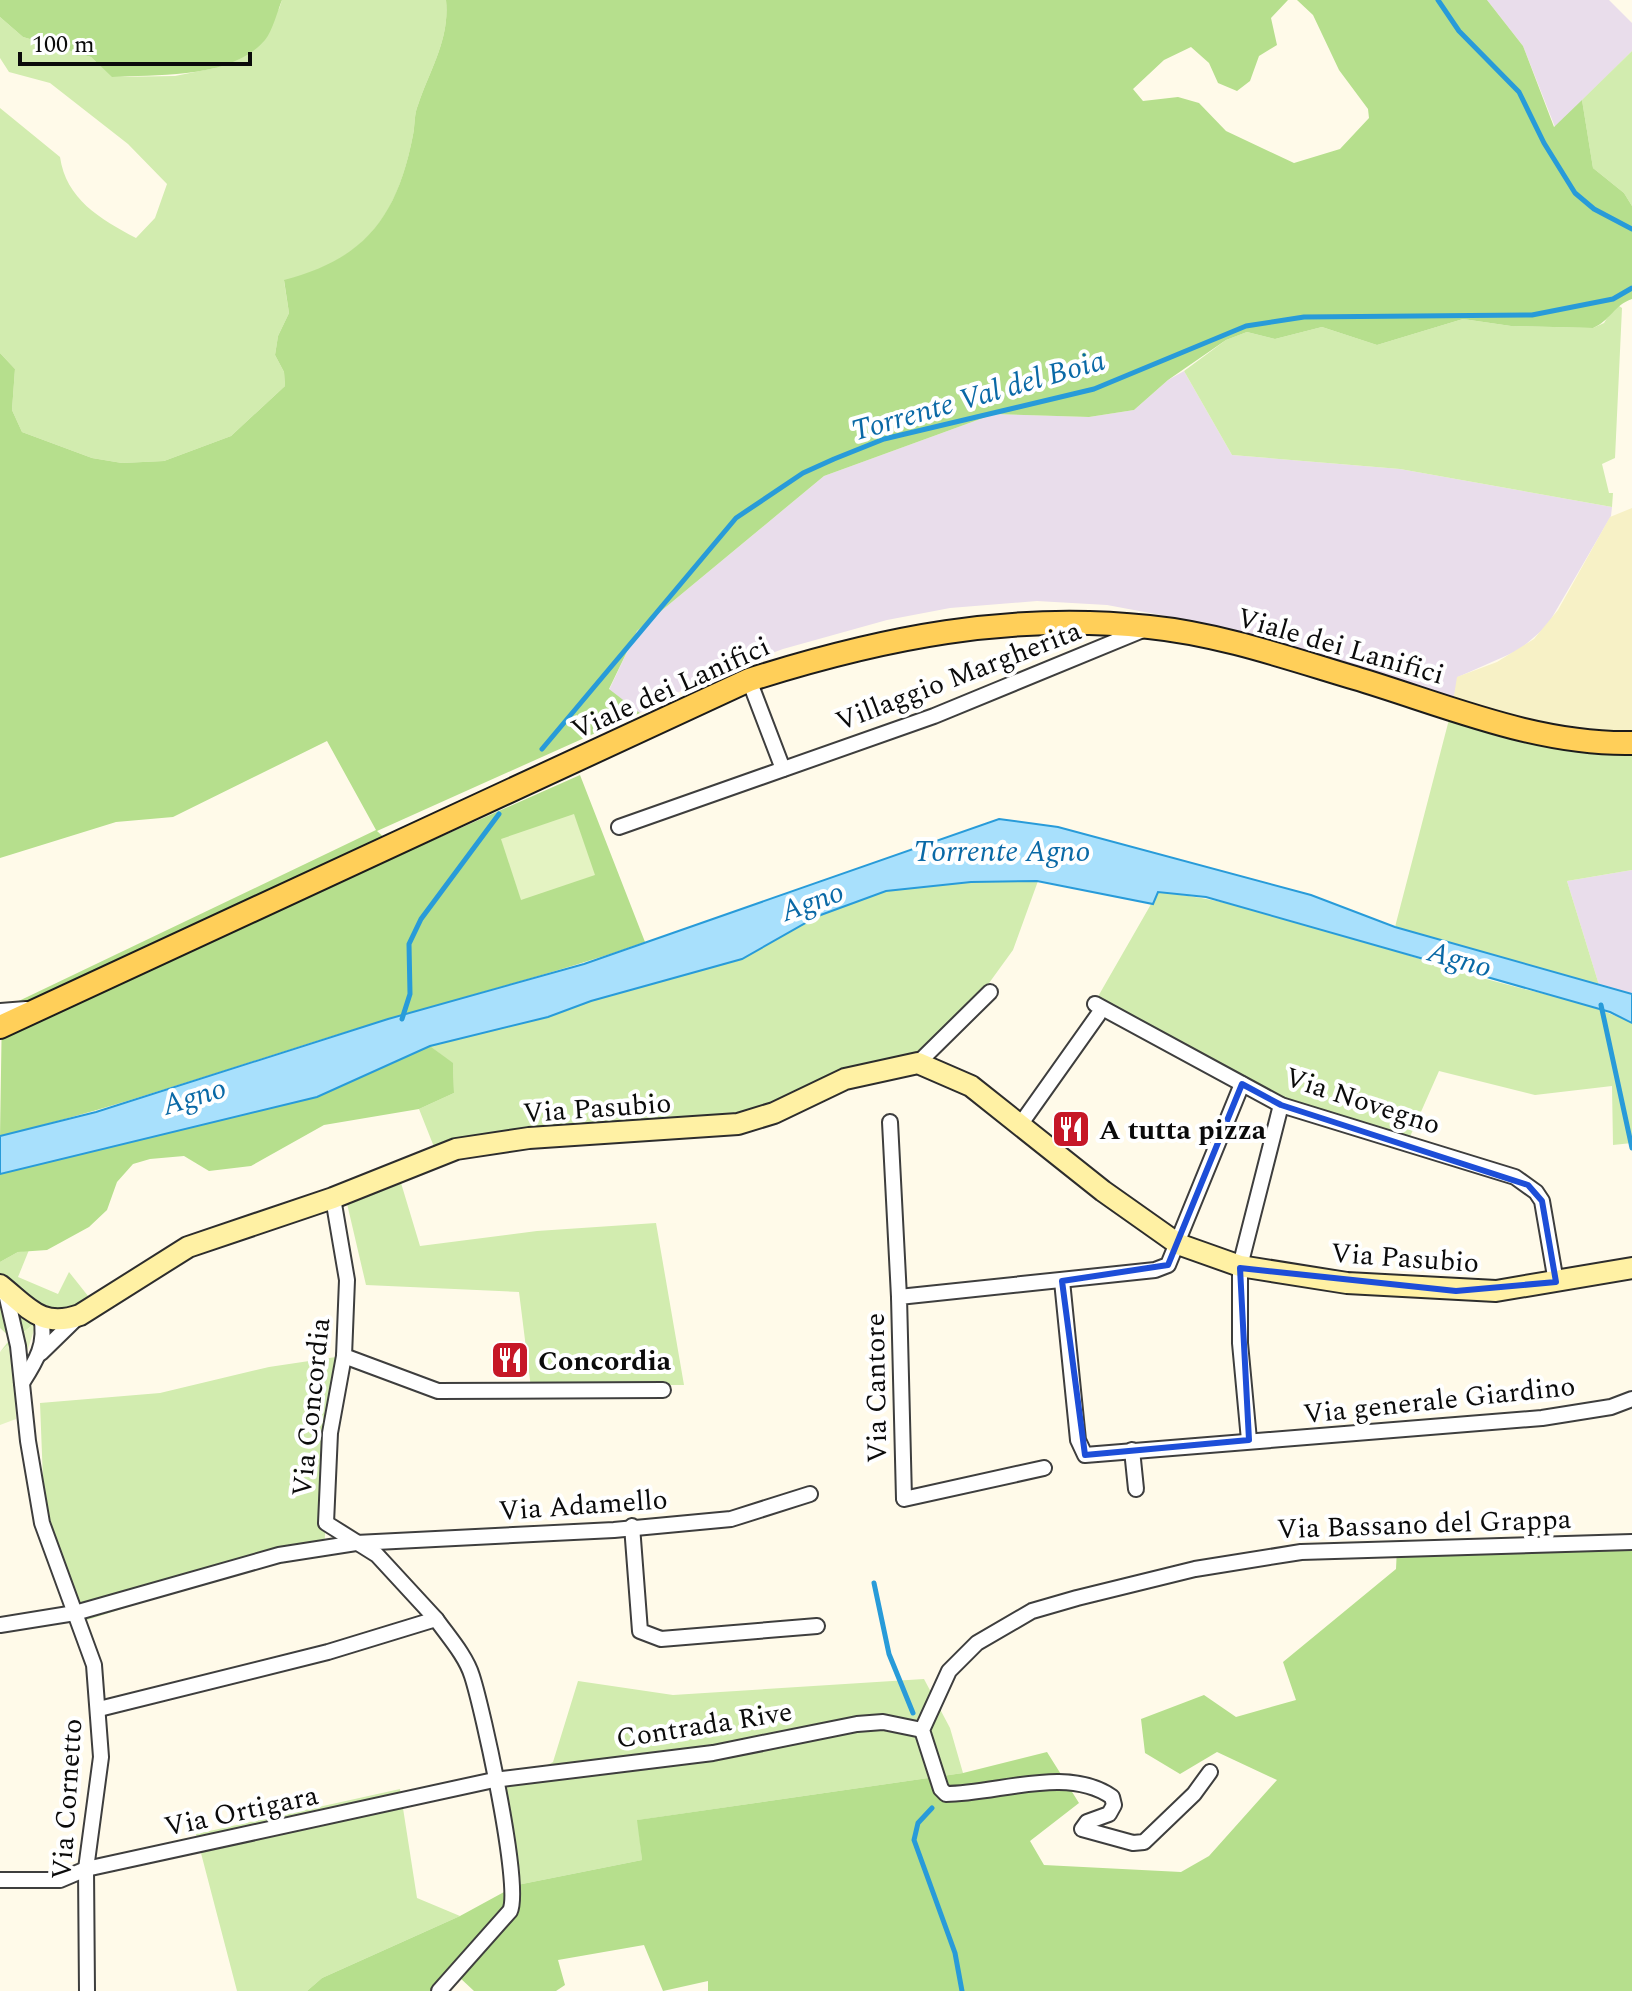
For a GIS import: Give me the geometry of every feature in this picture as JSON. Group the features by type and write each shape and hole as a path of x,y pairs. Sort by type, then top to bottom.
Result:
{"main road":[{"name":"Viale dei Lanifici","path":"0,1027 54,1005 749,680 837,652 922,634 983,625 1040,622 1151,627 1262,650 1513,728 1568,739 1632,743"},
{"name":"Viale dei Lanifici","path":"0,1037 54,1005"},
{"name":"Via Pasubio","path":"41,1317 62,1322 80,1315 188,1247 333,1198 456,1149 529,1138 738,1124 774,1113 845,1079 918,1063 971,1086 1178,1244 1240,1266 1316,1279 1456,1291 1496,1291 1632,1268"},
{"path":"2,1287 41,1317"}],"street":[{"name":"Villaggio Margherita","path":"619,827 934,716 1151,627"},
{"path":"749,680 783,769"},
{"path":"918,1063 990,992"},
{"path":"0,1011 54,1005"},
{"name":"Via Novegno","path":"1020,1125 1096,1009 1281,1105 1376,1131 1515,1177 1528,1185 1542,1201 1556,1282"},
{"path":"1178,1244 1242,1084"},
{"path":"1062,1281 1078,1440 1085,1455 1249,1440 1240,1343 1240,1266 1281,1105"},
{"path":"890,1122 899,1297"},
{"name":"Via Concordia","path":"333,1198 347,1280 344,1356 330,1433 326,1523 377,1555 436,1619 472,1673 509,1838 513,1905 439,1991"},
{"name":"Via Cantore","path":"1044,1468 904,1499 899,1297 1155,1270 1168,1265 1178,1244"},
{"name":"Via Cornetto","path":"2,1287 12,1311 42,1523 94,1665 101,1757 86,1869 87,1991"},
{"path":"22,1384 41,1353 80,1315"},
{"path":"41,1317 44,1331 41,1353"},
{"path":"344,1356 438,1391 663,1390"},
{"name":"Via generale Giardino","path":"1249,1440 1273,1442 1542,1418 1611,1407 1632,1399"},
{"path":"1132,1450 1136,1489"},
{"name":"Via Adamello","path":"356,1543 731,1519 810,1494"},
{"path":"632,1526 640,1631 661,1639 817,1626"},
{"name":"Via Bassano del Grappa","path":"922,1730 949,1671 977,1643 1032,1611 1077,1598 1195,1569 1288,1553 1632,1542"},
{"path":"0,1625 75,1613 279,1555 356,1543"},
{"path":"99,1709 328,1652 436,1619"},
{"name":"Contrada Rive","path":"494,1780 713,1753 857,1724 883,1722 922,1730"},
{"path":"922,1730 941,1789 946,1794 1043,1784 1070,1783 1100,1788 1112,1797 1114,1805 1109,1814 1087,1822 1082,1829 1133,1843 1152,1836 1210,1772"},
{"name":"Via Ortigara","path":"0,1880 60,1880 86,1869 494,1780"}],"highlighted area":[{"path":"1242,1084 1281,1105 1528,1185 1542,1201 1556,1282 1456,1291 1240,1268 1249,1440 1085,1455 1062,1281 1168,1265"}],"shaded area":[{"path":"1487,0 1609,0 1632,23 1632,51 1555,127 1523,46"},
{"path":"1184,371 1232,455 1400,469 1612,507 1611,516 1547,626 1519,650 1458,677 1452,708 1284,654 1209,624 1107,605 1037,601 950,608 887,620 783,649 707,677 640,713 609,690 637,631 824,476 994,414 1089,417 1134,410 1168,380"},
{"path":"1632,508 1632,741 1452,708 1457,677 1497,662 1534,639 1558,610 1610,517"},
{"path":"1632,870 1632,994 1599,985 1567,881"}],"green space":[{"path":"0,0 282,0 265,40 251,53 233,62 193,72 112,77 91,57 23,37 0,17"},
{"path":"282,0 446,0 442,41 417,108 406,164 387,212 373,231 336,261 284,281 289,313 278,336 275,355 284,372 285,386 231,436 164,461 122,463 92,458 22,432 12,410 15,369 0,353 0,108 60,157 69,185 87,206 136,238 155,218 167,184 128,144 50,83 9,72 0,58 0,17 23,37 91,57 113,77 175,76 215,68 279,9"},
{"path":"446,0 1288,0 1271,18 1277,45 1259,56 1250,81 1237,91 1218,83 1209,63 1191,47 1164,60 1133,89 1143,101 1178,97 1199,103 1226,131 1294,163 1340,149 1369,118 1368,109 1339,70 1313,15 1297,0 1487,0 1523,46 1554,127 1582,100 1593,168 1624,193 1632,206 1632,299 1593,328 1511,326 1463,319 1377,345 1322,327 1275,339 1247,332 1226,340 1168,380 1134,410 1089,417 994,414 824,476 637,631 609,689 640,713 377,831 402,854 580,775 645,942 147,1095 0,1136 2,1009 376,830 327,741 173,817 116,822 0,858 0,353 15,369 12,410 22,432 92,458 122,463 164,461 231,436 285,386 284,372 275,355 278,336 289,313 284,280 336,260 356,247 387,211 406,164 417,108 442,41"},
{"path":"1632,51 1632,206 1624,193 1593,168 1582,100"},
{"path":"1616,304 1622,308 1615,458 1602,464 1609,493 1613,493 1612,507 1400,469 1232,455 1184,371 1226,340 1247,332 1275,339 1322,327 1377,345 1463,319 1511,326 1593,328 1604,323"},
{"path":"1452,708 1632,741 1632,870 1567,881 1599,985 1395,927"},
{"path":"574,814 595,875 521,900 501,839"},
{"path":"1038,881 1013,950 926,1070 883,1068 740,1124 438,1157 419,1109 454,1093 453,1064 430,1046 548,1017 591,1001 742,959 818,916 886,891 971,882"},
{"path":"1158,892 1242,906 1324,928 1486,979 1579,1003 1632,1023 1632,1143 1613,1145 1612,1086 1535,1095 1439,1071 1405,1148 1327,1123 1096,1000"},
{"path":"430,1046 453,1063 454,1093 419,1109 324,1125 251,1166 209,1171 184,1156 133,1164 117,1182 107,1210 89,1227 47,1250 18,1252 0,1262 0,1174 317,1097"},
{"path":"398,1173 420,1246 537,1231 656,1223 684,1385 651,1385 651,1396 604,1398 593,1387 531,1388 519,1292 366,1285 345,1195"},
{"path":"29,1250 18,1277 58,1294 69,1272 96,1306 37,1321 0,1352 11,1338 0,1328 0,1262"},
{"path":"37,1321 15,1388 16,1419 0,1425 0,1352"},
{"path":"336,1357 324,1551 187,1588 81,1622 44,1506 40,1403 160,1393 269,1367"},
{"path":"1632,1543 1632,1991 708,1991 708,1981 663,1991 644,1945 558,1960 565,1985 556,1991 474,1991 458,1976 442,1991 307,1991 322,1978 460,1916 517,1885 642,1860 637,1820 963,1773 1047,1752 1079,1803 1030,1841 1044,1865 1181,1872 1209,1856 1277,1780 1217,1752 1180,1774 1145,1753 1141,1719 1204,1695 1236,1717 1296,1700 1283,1662 1396,1569 1397,1548"},
{"path":"924,1679 950,1728 963,1773 638,1820 642,1860 517,1885 505,1788 553,1762 578,1681 673,1695"},
{"path":"400,1789 417,1898 460,1916 322,1978 307,1991 237,1991 196,1834"}],"water":[{"name":"Torrente Agno","path":"999,819 1058,827 1311,895 1395,927 1632,994 1632,1023 1610,1012 1206,897 1158,892 1153,904 1037,881 971,882 886,891 818,916 742,959 591,1001 548,1017 430,1046 317,1097 0,1174 0,1136 96,1112 388,1019 584,964"}],"waterway":[{"name":"Torrente Val del Boia","path":"1438,0 1459,31 1519,92 1544,143 1575,193 1594,209 1632,229"},
{"name":"Torrente Val del Boia","path":"542,749 736,518 803,473 834,459 884,439 1094,389 1246,326 1304,317 1532,315 1613,299 1632,288"},
{"name":"Torrente Val del Boia","path":"402,1019 410,994 409,944 421,919 499,814"},
{"path":"1601,1005 1632,1148"},
{"path":"874,1583 889,1654 913,1713"},
{"path":"932,1808 918,1823 914,1840 955,1953 962,1991"}],"place":[{"name":"A tutta pizza","path":"1071,1129"},
{"name":"Concordia","path":"510,1360"}],"water label":[{"name":"Agno","path":"812,901"},
{"name":"Agno","path":"1460,959"},
{"name":"Agno","path":"194,1096"}]}
